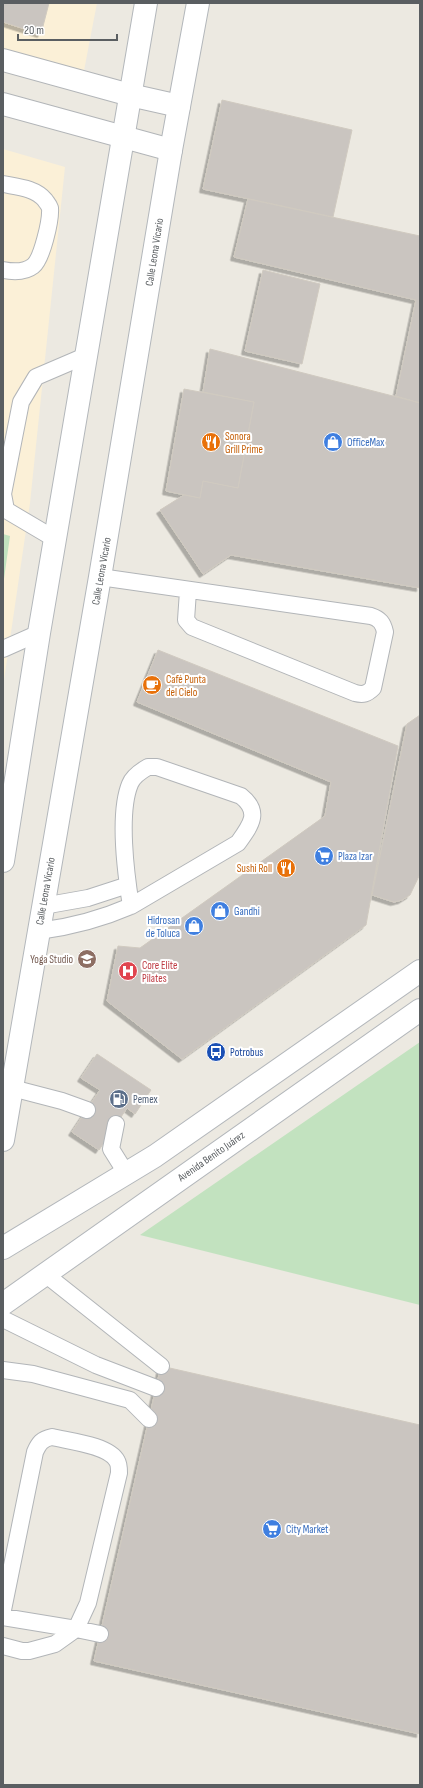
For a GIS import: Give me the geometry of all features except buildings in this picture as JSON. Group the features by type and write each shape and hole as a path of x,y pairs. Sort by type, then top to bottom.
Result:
{"main road":[{"path":"3,861 6,824 122,136 146,3"},
{"name":"Calle Leona Vicario","path":"3,1140 100,577 171,150 198,3"},
{"path":"3,60 130,95 179,106"},
{"path":"3,104 171,150"},
{"path":"3,1248 155,1156 420,971"},
{"name":"Avenida Benito Juárez","path":"3,1304 420,1010"}],"lane":[{"path":"3,184 33,191 44,199 50,207 49,219 39,260 26,270 15,272 3,270"},
{"path":"55,539 6,510 3,494 21,402 36,377 85,356"},
{"path":"100,577 378,618 384,625 386,632 372,688 368,693 361,695 355,693 192,627 186,620 188,591"},
{"path":"3,649 39,633"},
{"path":"39,930 67,928 111,915 131,906 238,843 248,829 253,815 250,803 241,796 157,767 148,767 139,773 130,782 126,798 124,844 131,906"},
{"path":"43,906 88,898 128,885"},
{"path":"12,1088 62,1101 86,1110"},
{"path":"116,1124 111,1149 126,1173"},
{"path":"45,1274 161,1366"},
{"path":"3,1319 96,1365 156,1388"},
{"path":"3,1370 33,1374 130,1400 149,1419"},
{"path":"3,1610 35,1452 38,1444 43,1439 52,1437 105,1449 113,1454 118,1461 119,1473 88,1603 76,1629 55,1644 29,1651 22,1651 3,1646"},
{"path":"3,1617 100,1634"}],"shaded area":[{"path":"3,3 97,3 82,81 3,58"},
{"path":"3,149 65,167 30,503 3,687"}],"green space":[{"path":"3,534 10,536 3,586"},
{"path":"420,1042 420,1305 140,1235"}],"place":[{"name":"Sonora Grill Prime","path":"211,442"},
{"name":"OfficeMax","path":"333,442"},
{"name":"Café Punta del Cielo","path":"152,685"},
{"name":"Plaza Izar","path":"324,856"},
{"name":"Sushi Roll","path":"286,868"},
{"name":"Gandhi","path":"220,911"},
{"name":"Hidrosan de Toluca","path":"194,926"},
{"name":"Yoga Studio","path":"87,959"},
{"name":"Core Elite Pilates","path":"128,971"},
{"name":"Potrobus","path":"216,1052"},
{"name":"Pemex","path":"119,1099"},
{"name":"City Market","path":"272,1529"}]}
